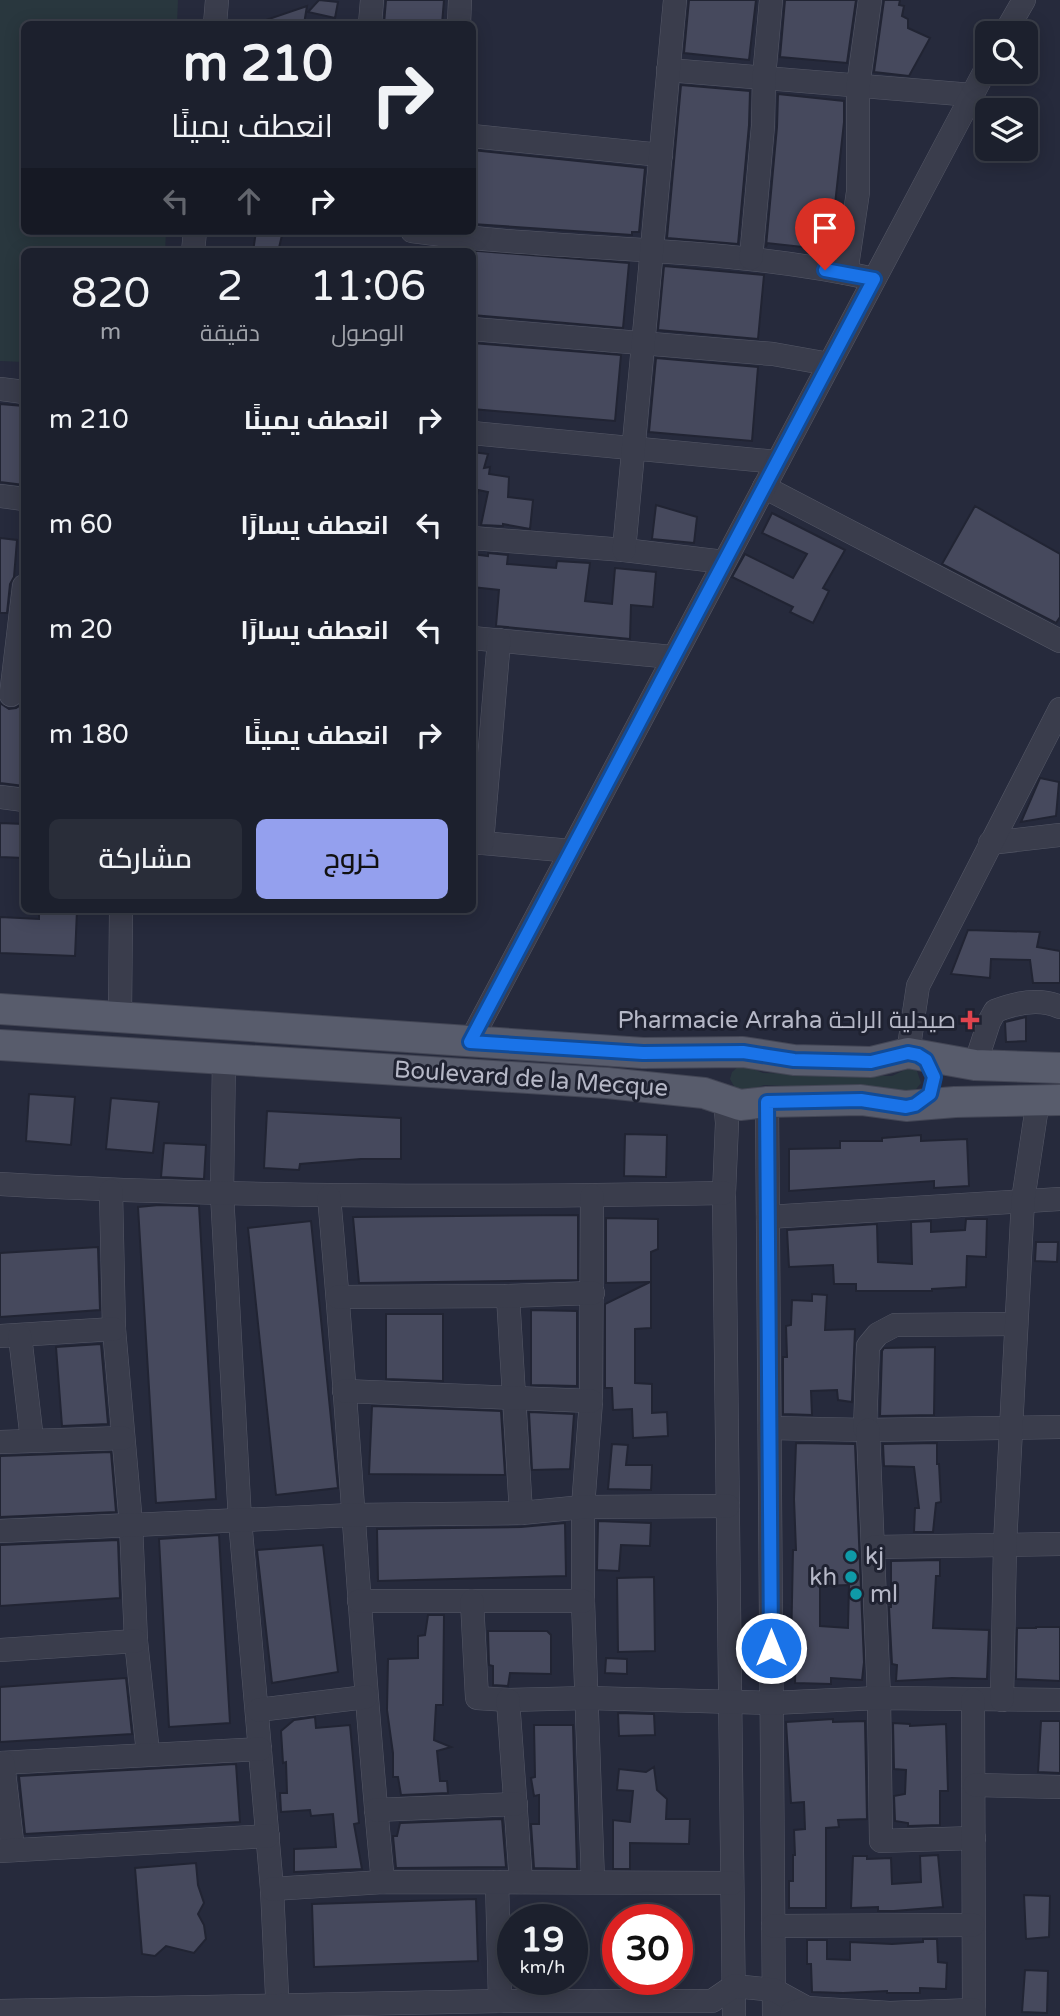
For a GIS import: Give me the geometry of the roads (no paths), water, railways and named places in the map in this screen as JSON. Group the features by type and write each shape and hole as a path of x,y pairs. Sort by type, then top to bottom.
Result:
{"main road":[{"name":"Boulevard de la Mecque","path":"0,1009 643,1053 743,1052 794,1060 871,1062 913,1054 975,1065 1060,1068"},
{"name":"Boulevard de la Mecque","path":"0,1045 673,1088 704,1093 740,1105 861,1100 906,1107 955,1102 1049,1100"},
{"path":"725,1100 716,1086 717,1069 727,1056 743,1052"},
{"path":"913,1054 931,1068 933,1086 930,1094 915,1105"}],"street":[{"path":"215,21 217,0"},
{"path":"370,21 372,0"},
{"path":"458,21 460,0"},
{"path":"624,550 675,0"},
{"path":"751,258 764,126 764,77 771,0"},
{"path":"846,273 858,192 858,86 870,0"},
{"path":"1012,21 1024,0"},
{"path":"668,69 972,95"},
{"path":"470,1042 978,84"},
{"path":"476,136 661,155"},
{"path":"438,239 751,258 874,279"},
{"path":"476,329 773,354 829,365"},
{"path":"0,389 21,392"},
{"path":"476,433 778,462"},
{"path":"764,487 1060,641"},
{"path":"0,496 21,499"},
{"path":"476,538 624,550 724,562"},
{"path":"12,695 21,613"},
{"path":"476,638 673,657"},
{"path":"499,640 477,842 571,851"},
{"path":"913,1054 918,986 1060,709"},
{"path":"0,797 21,800"},
{"path":"990,843 1060,835"},
{"path":"120,1016 121,913"},
{"path":"975,1065 995,1011 1013,1004 1049,1003 1060,1007"},
{"path":"224,1059 222,1194 240,1520 272,1889 277,2012"},
{"path":"725,1100 733,2016"},
{"path":"1002,1700 1005,1544 1023,1200 1049,1100"},
{"path":"767,1102 774,2016"},
{"path":"0,1184 111,1191 329,1197 724,1193"},
{"path":"111,1191 114,1329 131,1524 136,1641 148,1753"},
{"path":"592,1196 591,1401 583,1507 583,1601 593,1881"},
{"path":"329,1197 366,1697 383,1882"},
{"path":"768,1217 1060,1199"},
{"path":"338,1297 593,1293"},
{"path":"508,1296 521,1513"},
{"path":"974,1838 881,1841 874,1546 867,1430 868,1346 878,1334 895,1325 1016,1324"},
{"path":"32,1440 10,1336 114,1329"},
{"path":"344,1391 591,1401"},
{"path":"769,1428 867,1430 1060,1427"},
{"path":"0,1442 123,1438"},
{"path":"0,1531 352,1515 521,1513 583,1507 728,1506"},
{"path":"874,1546 1060,1544"},
{"path":"359,1601 583,1601"},
{"path":"472,1601 477,1698 772,1703 879,1698 1060,1700"},
{"path":"0,1650 136,1641"},
{"path":"258,1710 366,1697"},
{"path":"508,1700 521,1882"},
{"path":"783,2016 807,2008 890,2013 974,2013 974,1700"},
{"path":"260,1749 2,1763 7,1850 268,1836"},
{"path":"975,1785 1060,1787"},
{"path":"376,1810 516,1804"},
{"path":"272,1889 383,1882 732,1883"},
{"path":"498,1882 500,2001"},
{"path":"773,1926 973,1925"},
{"path":"0,2011 277,2012 371,2010 500,2001 612,2008 712,2001 734,1986 774,1990 807,2008"},
{"path":"712,2001 733,2016"}],"place":[{"name":"Pharmacie Arraha صيدلية الراحة","path":"970,1020"},
{"name":"kj","path":"851,1556"},
{"name":"kh","path":"851,1577"},
{"name":"ml","path":"856,1594"}]}
